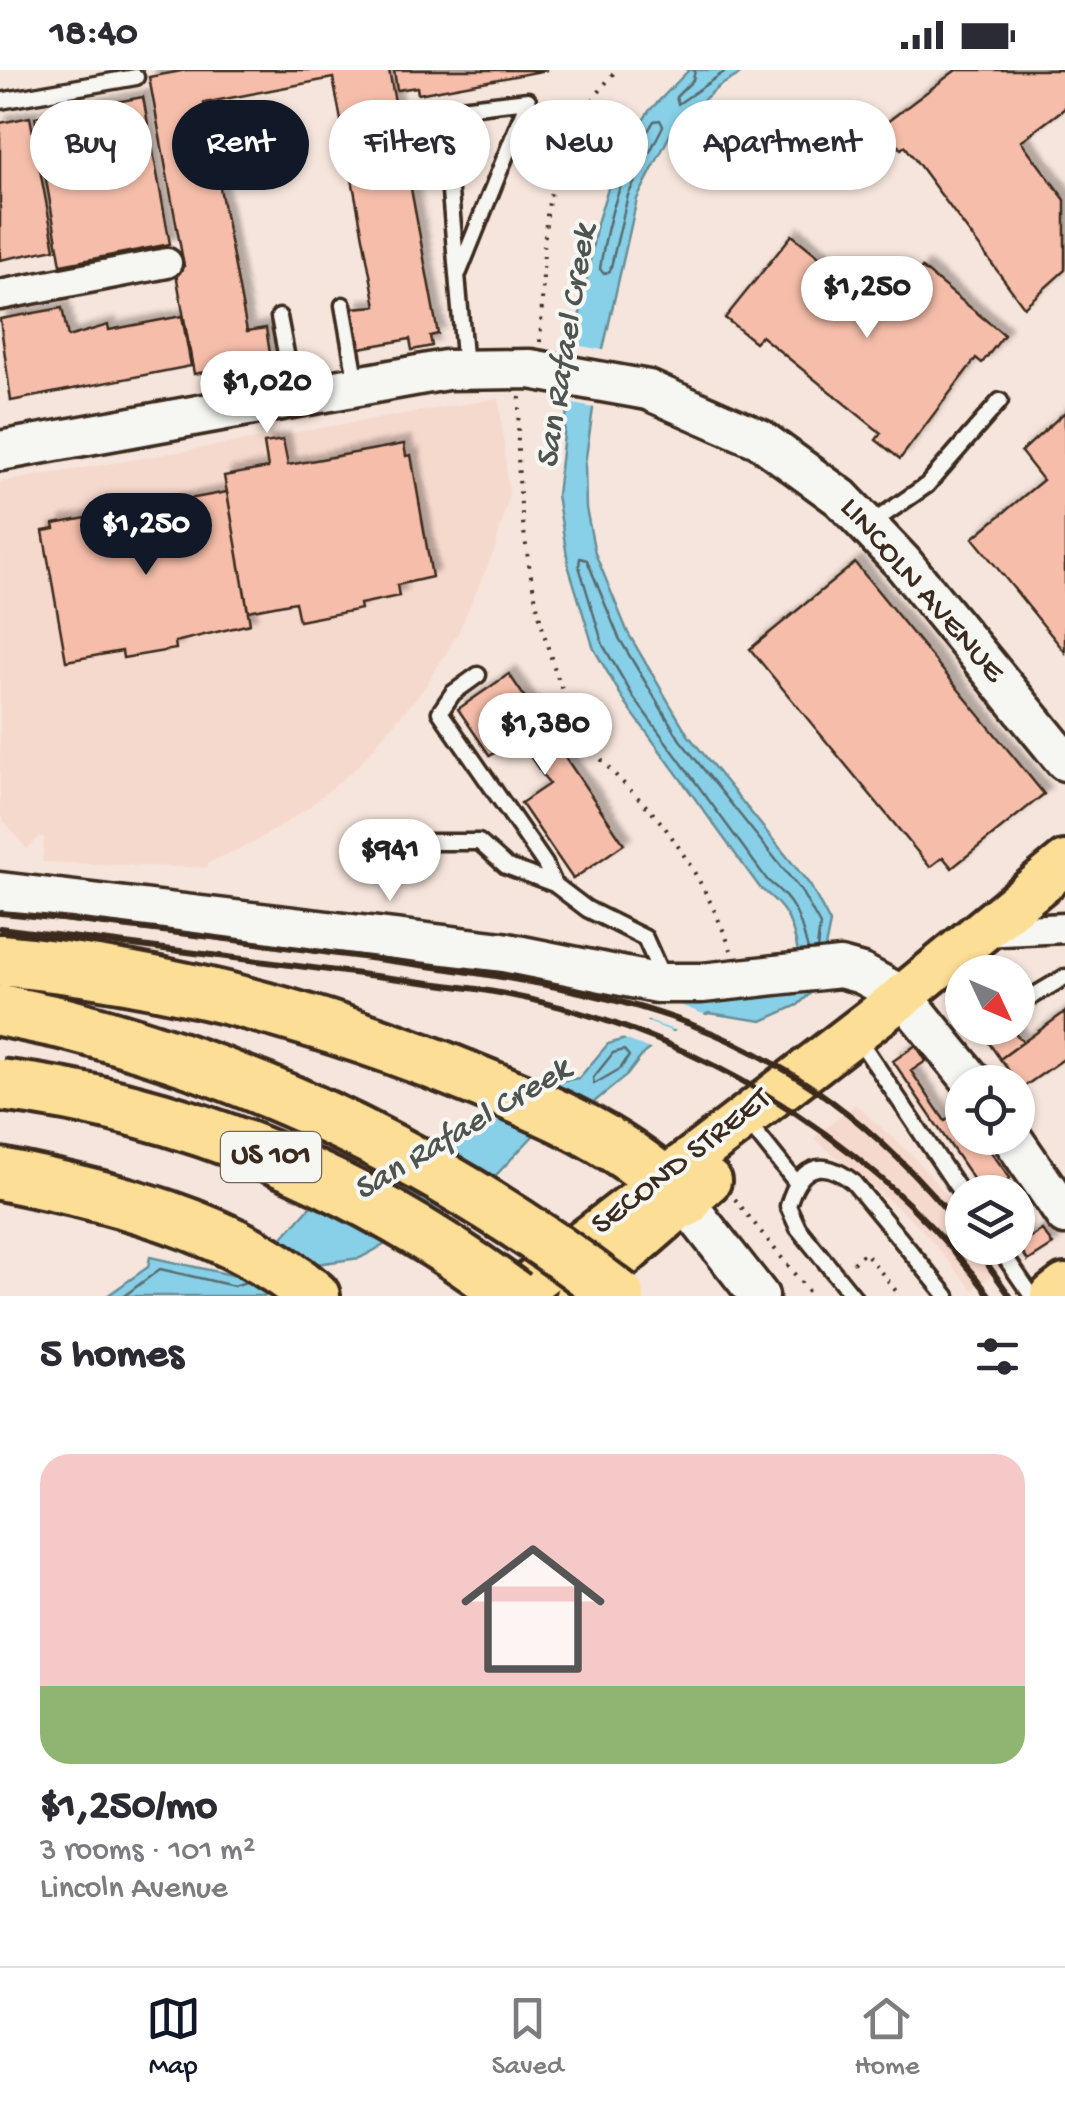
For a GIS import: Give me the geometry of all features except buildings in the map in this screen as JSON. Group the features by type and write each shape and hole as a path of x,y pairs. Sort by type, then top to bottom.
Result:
{"highway":[{"path":"0,960 108,974 220,996 360,1036 583,1127 691,1190"},
{"name":"US 101","path":"0,1010 192,1061 359,1130 501,1210 620,1296"},
{"name":"US 101","path":"0,1085 114,1105 262,1152 393,1216 514,1296"},
{"path":"0,1174 170,1220 258,1256 310,1292"}],"main road":[{"name":"SECOND STREET","path":"578,1296 854,1034 967,954 1065,863"},
{"name":"SECOND STREET","path":"514,1296 691,1190 817,1090 854,1034"},
{"path":"1052,1296 1065,1286"}],"street":[{"path":"0,295 167,263"},
{"name":"LINCOLN AVENUE","path":"0,451 294,396 465,369 546,370 622,382 696,407 760,439 820,480 869,525 1065,761"},
{"path":"0,892 503,952 656,982 840,968 862,974 903,996 959,1065"},
{"path":"967,954 1065,928"},
{"path":"1024,1155 1065,1215"},
{"path":"691,1190 759,1296"}],"lane":[{"path":"0,101 136,77"},
{"path":"459,272 528,100 443,110 465,369"},
{"path":"343,305 357,385"},
{"path":"280,318 294,396"},
{"path":"869,525 927,485 1000,401"},
{"path":"478,675 453,693 440,712 545,864 554,884"},
{"path":"387,842 479,842 506,866 554,884 587,910 646,938 658,968 656,982"},
{"path":"1035,995 1065,977"},
{"path":"854,1034 949,1175"},
{"path":"759,1136 795,1182"},
{"path":"854,1296 798,1228 788,1206 795,1182 815,1168 836,1168 854,1182 947,1296"},
{"path":"1011,1265 1032,1296"}],"path":[{"path":"616,70 573,131 551,182 544,216 540,348 546,370 520,391 518,445 545,640 564,697 587,741 666,829 717,913 738,978"},
{"path":"691,1190 812,1296"},
{"path":"852,1263 865,1252 900,1296"}],"shaded area":[{"path":"499,398 509,495 495,549 458,633 425,687 357,767 308,808 255,842 208,863 208,868 42,862 44,838 40,837 27,849 0,816 0,482"},
{"path":"855,1104 911,1154 945,1193 945,1257 917,1224 814,1138"},
{"path":"952,1265 999,1265 1001,1268 973,1290"}],"water":[{"path":"689,70 747,70 703,100 668,100 668,139 648,178 649,111"},
{"name":"San Rafael Creek","path":"607,190 642,190 599,367 585,464 586,508 595,553 628,633 688,735 810,885 830,923 817,987 798,1005 762,1021 709,1013 680,1026 644,1053 627,1075 588,1107 533,1136 497,1174 424,1223 360,1258 316,1264 272,1296 107,1296 148,1267 150,1257 236,1276 260,1263 309,1208 326,1198 402,1167 505,1106 559,1081 579,1078 608,1044 625,1039 676,1000 799,957 783,910 761,889 626,704 594,649 569,568 557,495 575,340 597,223"}],"pier":[{"path":"570,344 608,351 600,409 562,402"},
{"path":"667,1000 716,1019 680,1032 643,1019"},
{"path":"642,1020 678,1034 655,1051 617,1036"}],"railway":[{"path":"0,913 441,968 610,999 686,1023 758,1055 828,1098 895,1155 945,1210"},
{"path":"0,928 477,989 553,1005 626,1028 696,1057 764,1093 827,1135 886,1183 941,1237 990,1296"},
{"path":"988,1265 1010,1296"}]}
